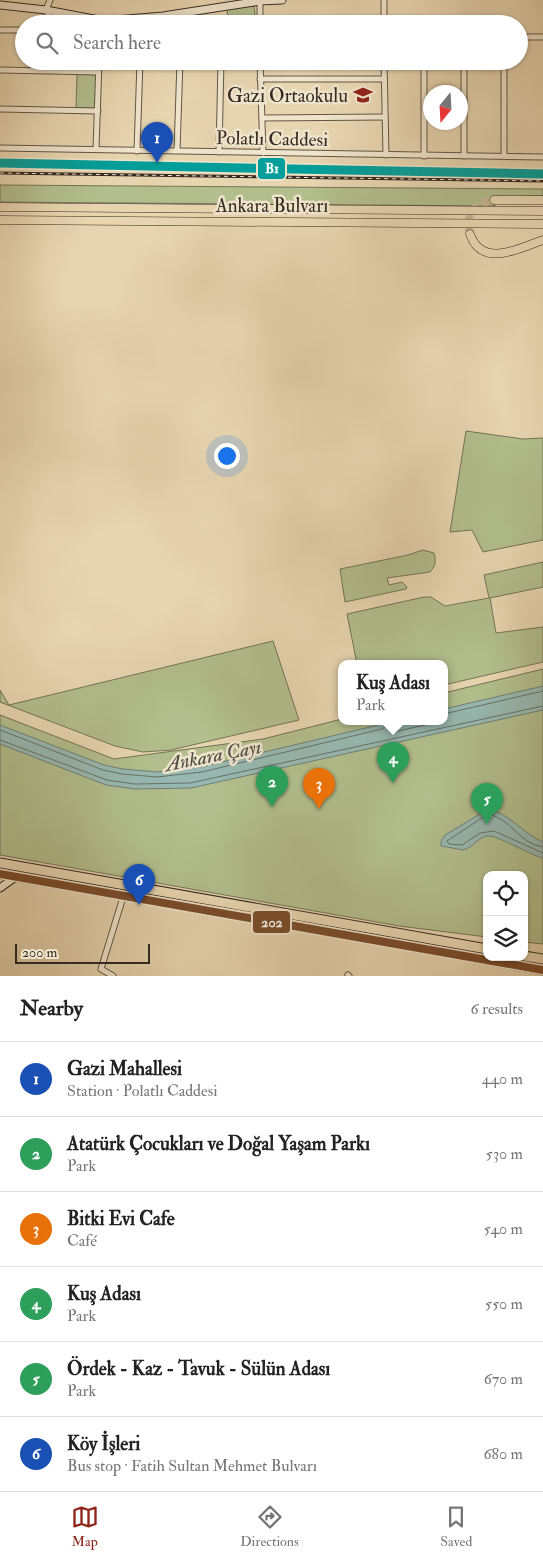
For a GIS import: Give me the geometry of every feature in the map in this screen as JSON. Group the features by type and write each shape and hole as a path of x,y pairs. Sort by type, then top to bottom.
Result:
{"highway":[{"path":"0,863 483,948"},
{"path":"0,874 14,878 124,894 543,970"},
{"path":"528,957 543,959"}],"main road":[{"path":"169,15 243,2 282,0"},
{"path":"0,5 72,15"},
{"path":"494,200 543,200"},
{"name":"Ankara Bulvarı","path":"0,207 543,211"},
{"name":"Ankara Bulvarı","path":"0,220 543,224"},
{"path":"470,234 478,247 494,255 507,253 543,240"},
{"path":"0,888 14,878"}],"street":[{"path":"48,15 46,10 50,0"},
{"path":"384,0 384,15"},
{"path":"260,1 260,15"},
{"path":"0,30 15,30"},
{"path":"528,37 543,37"},
{"path":"0,70 98,72 96,149"},
{"path":"137,151 140,70"},
{"path":"178,151 180,70"},
{"path":"219,152 221,70"},
{"path":"260,70 263,153"},
{"path":"384,70 386,155"},
{"path":"424,70 424,156"},
{"path":"464,70 464,156"},
{"path":"504,70 504,156"},
{"path":"260,79 384,79"},
{"path":"0,109 98,111"},
{"path":"262,118 385,117"},
{"name":"Polatlı Caddesi","path":"0,148 543,157"},
{"path":"104,976 101,969 124,894"},
{"path":"101,969 113,976"}],"green space":[{"path":"254,5 255,15 227,15 227,9"},
{"path":"77,74 97,75 96,108 76,108"},
{"path":"0,185 543,189 543,196 493,197 495,206 0,202"},
{"path":"466,431 523,439 543,438 543,540 483,552 472,530 450,532"},
{"path":"423,550 434,553 435,563 430,572 387,578 389,585 402,582 407,587 406,589 345,602 340,569 408,555"},
{"path":"543,562 543,587 490,598 496,633 543,627 543,662 448,684 448,660 356,660 347,614 424,597 431,597 445,606 489,598 484,575"},
{"path":"273,641 299,720 171,750 143,752 115,746 0,702 0,690 9,705"},
{"path":"543,669 543,944 528,942 528,871 483,871 483,936 399,926 0,855 0,715 114,759 263,739 338,720 338,725 448,725 448,692"}],"water":[{"path":"543,686 543,710 191,788 135,789 106,785 0,744 0,725 104,765 157,772 201,767 378,725 448,725 448,708"},
{"path":"488,809 510,819 543,842 543,858 491,836 483,837 463,850 441,846 441,841 445,835"}],"tunnel":[{"path":"470,234 470,215 476,207 494,200"}],"railway":[{"path":"0,173 543,181"}],"transit line":[{"name":"B1","path":"0,163 543,174"},
{"name":"202","path":"0,874 543,970"}],"place":[{"name":"Gazi Ortaokulu","path":"363,95"},
{"name":"Gazi Mahallesi","path":"157,163"},
{"name":"Kuş Adası","path":"393,783"},
{"name":"Atatürk Çocukları ve Doğal Yaşam Parkı","path":"272,807"},
{"name":"Bitki Evi Cafe","path":"319,809"},
{"name":"Ördek - Kaz - Tavuk - Sülün Adası","path":"487,824"},
{"name":"Köy İşleri","path":"139,905"}],"water label":[{"name":"Ankara Çayı","path":"213,755"}]}
